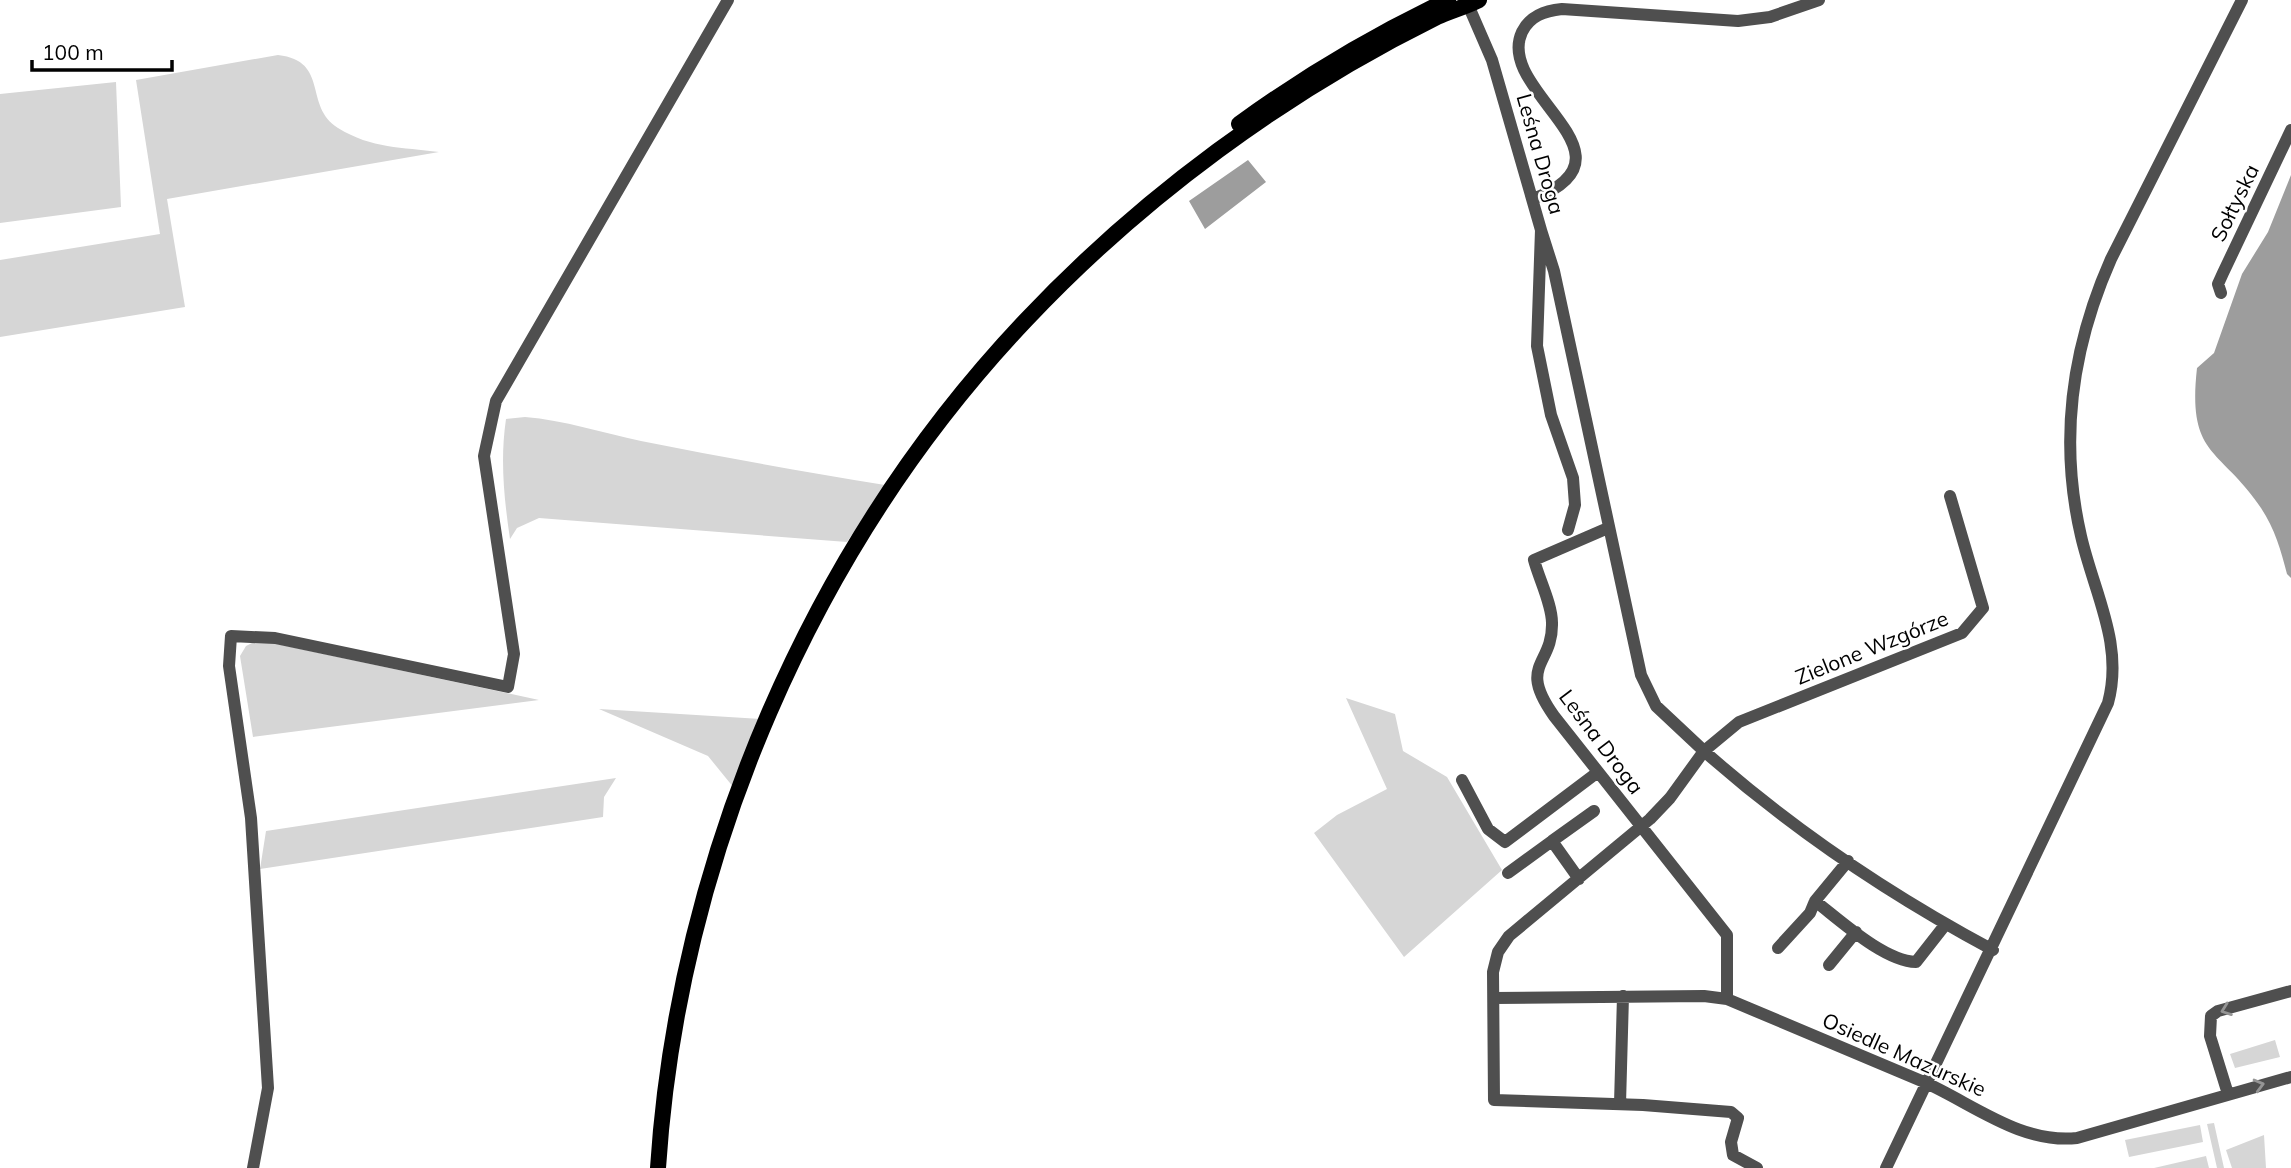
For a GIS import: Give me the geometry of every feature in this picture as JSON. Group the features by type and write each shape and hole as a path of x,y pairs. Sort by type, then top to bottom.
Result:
{"main road":[{"path":"658,1166 672,1035 715,856 783,683 846,560 891,491 967,388 1049,296 1076,260 1107,229 1221,137 1303,79 1367,41 1448,0"},
{"path":"1049,296 1148,206 1257,124 1369,54 1471,2"}],"street":[{"path":"253,1168 268,1088 251,818 229,666 231,636 275,638 508,687 514,654 484,456 496,401 728,0"},
{"path":"1533,199 1558,189 1570,179 1575,164 1568,132 1523,70 1518,54 1519,40 1527,23 1544,11 1562,9 1738,21 1770,17 1819,0"},
{"path":"1886,1168 2096,733 2114,676 2113,646 2081,538 2072,481 2071,411 2084,332 2115,250 2242,0"},
{"name":"Leśna Droga","path":"1471,2 1492,60 1541,230 1537,346 1551,415 1573,478 1575,505 1568,530"},
{"name":"Sołtyska","path":"2221,293 2218,284 2291,130"},
{"path":"1541,230 1554,271 1608,528 1648,695 1671,721 1704,751 1848,861 1945,925 1993,950"},
{"name":"Zielone Wzgórze","path":"1704,751 1739,722 1962,633 1983,608 1950,495"},
{"name":"Leśna Droga","path":"1608,528 1534,560 1553,622 1549,642 1538,665 1540,692 1554,716 1727,935 1727,999"},
{"path":"1704,751 1670,798 1642,827 1509,936 1498,952 1493,972 1494,1100 1620,1104 1731,1112 1738,1118 1731,1142 1733,1154 1757,1168"},
{"path":"1462,780 1488,829 1505,842 1598,772"},
{"path":"1508,873 1594,811"},
{"path":"1552,841 1579,879"},
{"path":"1778,948 1810,913 1815,901 1848,861"},
{"path":"1815,901 1902,962 1916,962 1945,925"},
{"path":"1829,965 1856,932"},
{"path":"2228,1094 2210,1036 2211,1016 2218,1011 2291,991"},
{"path":"1620,1104 1623,996"},
{"name":"Osiedle Mazurskie","path":"1493,998 1704,996 1727,999 1927,1084 2030,1134 2062,1139 2291,1077"}],"shaded area":[{"path":"278,55 294,59 304,66 311,75 321,108 338,128 375,144 439,152 167,199 185,307 0,337 0,260 160,234 136,80"},
{"path":"116,82 121,207 0,223 0,94"},
{"path":"1248,160 1266,182 1205,229 1189,201"},
{"path":"2291,175 2291,578 2287,574 2274,532 2261,508 2202,436 2195,397 2197,368 2214,353 2242,274 2268,232"},
{"path":"525,417 702,453 885,485 847,542 539,518 517,528 510,539 503,449 506,419"},
{"path":"256,641 539,700 253,737 240,656 246,646"},
{"path":"1346,698 1395,714 1403,751 1447,777 1502,870 1404,957 1314,833 1337,815 1387,789"},
{"path":"599,709 761,719 734,788 708,756"},
{"path":"616,778 604,797 603,817 260,869 266,831"},
{"path":"2275,1040 2280,1057 2235,1068 2230,1054"},
{"path":"2214,1123 2224,1168 2217,1168 2207,1124"},
{"path":"2200,1125 2203,1142 2129,1157 2125,1140"},
{"path":"2264,1135 2266,1168 2232,1168 2226,1150"},
{"path":"2206,1156 2209,1168 2154,1168"}]}
